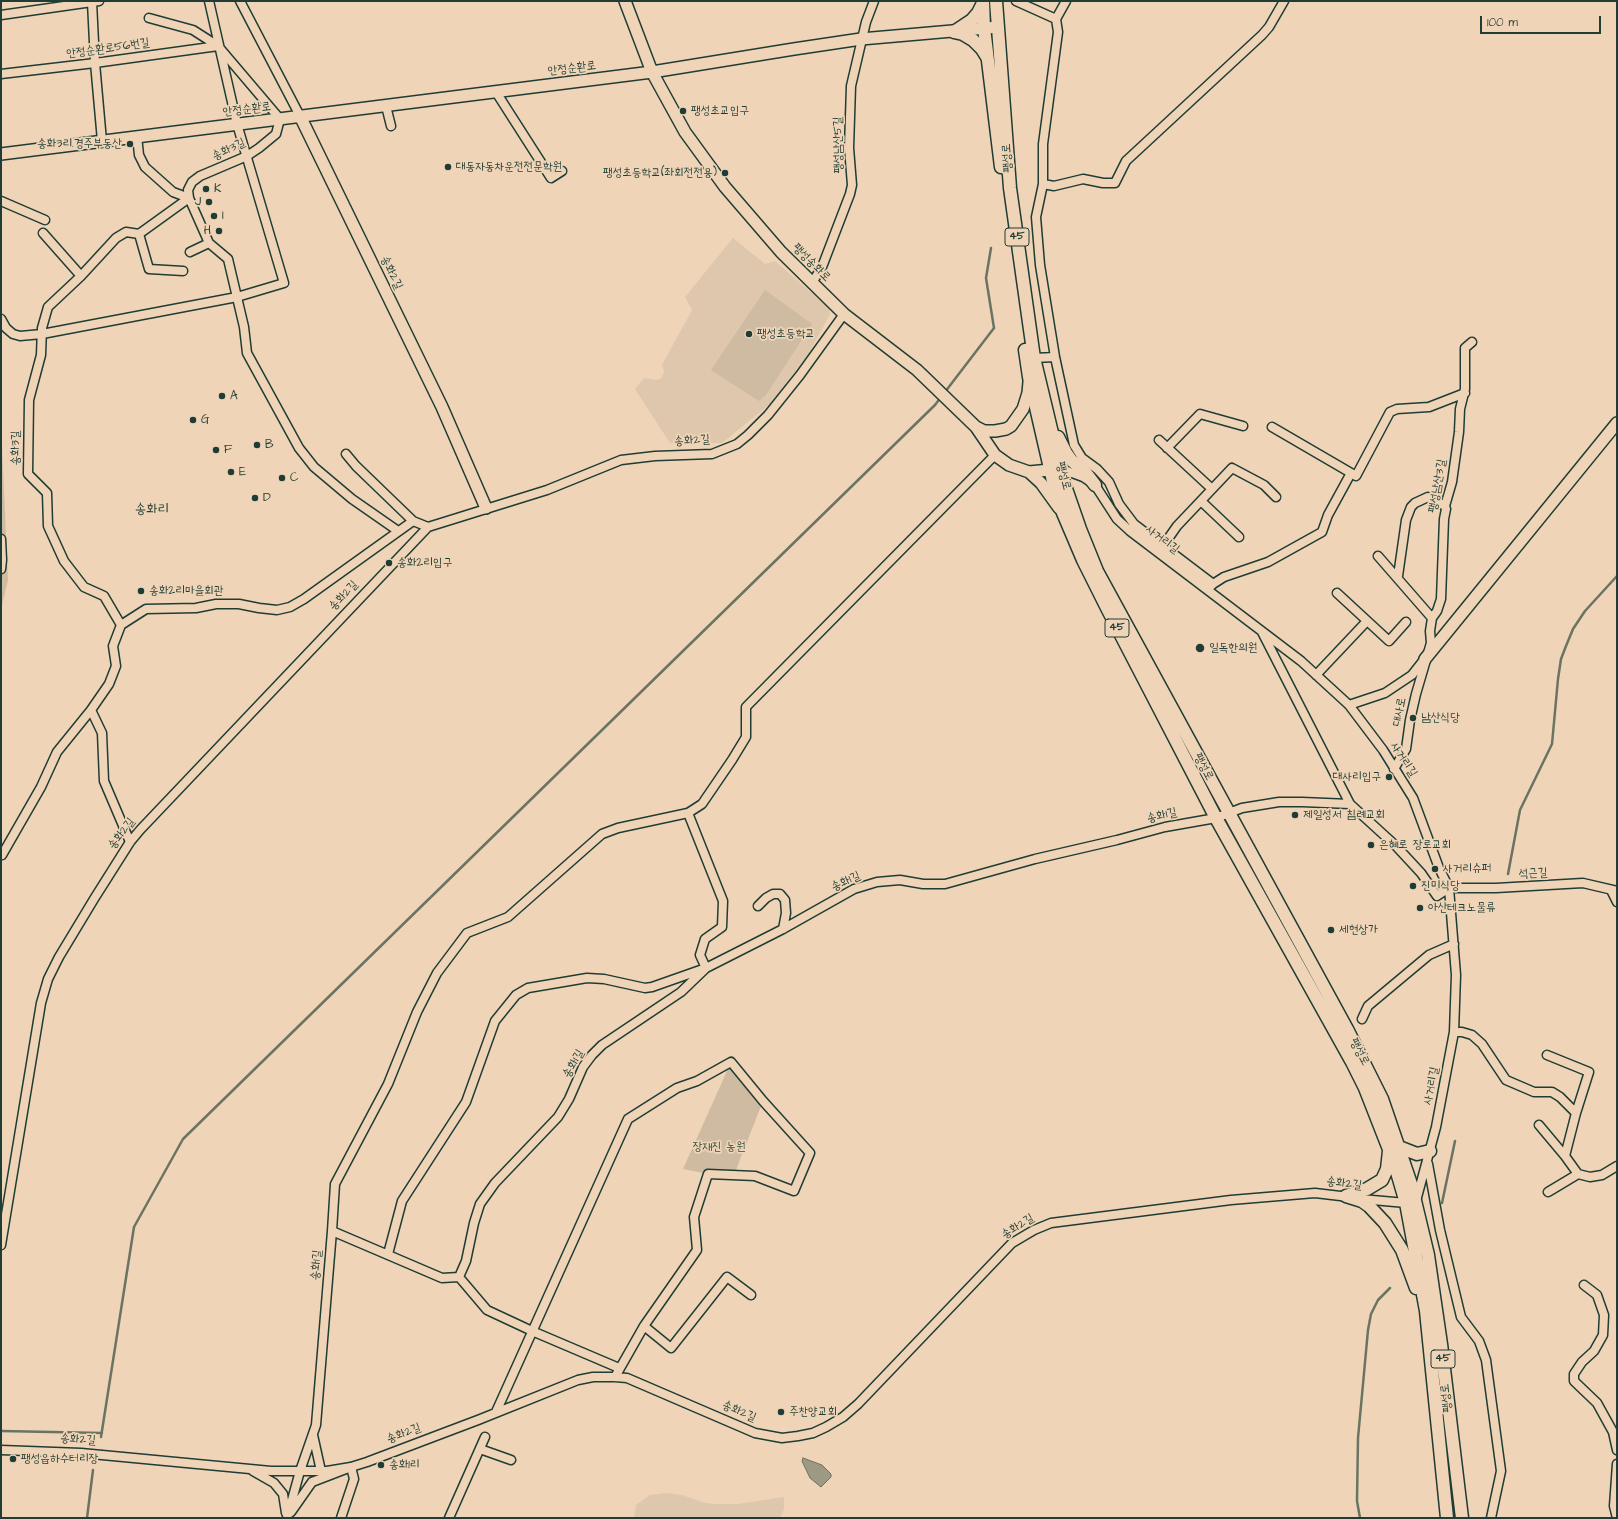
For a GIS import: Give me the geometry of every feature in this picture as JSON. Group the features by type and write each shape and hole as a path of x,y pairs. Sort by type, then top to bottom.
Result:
{"main road":[{"name":"팽성로","path":"983,1 984,28 1011,250 1030,377 1055,470 1063,513 1106,608 1216,818 1352,1062 1394,1148"},
{"path":"954,32 972,20 978,13 983,1"},
{"name":"팽성로","path":"996,1 1010,188 1034,358 1051,426 1055,470 1097,571 1368,1069 1382,1099 1394,1148 1411,1202 1433,1286 1462,1518"},
{"path":"954,32 967,35 985,52 988,62"},
{"path":"1051,426 1071,460 1085,472 1095,485"},
{"path":"1346,1196 1367,1190 1382,1180 1394,1148 1429,1156"},
{"path":"1346,1196 1362,1201 1369,1206 1378,1214 1392,1233 1402,1250 1428,1328"},
{"name":"팽성로","path":"1411,1202 1428,1328 1447,1518"}],"street":[{"path":"1,15 96,1 94,63 102,141"},
{"path":"1,319 6,328 13,334 20,336 42,334 237,297 284,283 247,156 236,124 209,1"},
{"path":"240,1 300,116"},
{"name":"팽성송화로","path":"625,1 652,72 685,132 725,187 781,252 844,314 918,370 976,426 995,455 1009,465 1029,472 1055,470"},
{"name":"팽성남산5길","path":"812,283 822,267 850,194 852,185 850,148 851,86 861,39 874,1"},
{"path":"1016,1 1056,20"},
{"path":"1066,1 1056,20 1058,32 1044,144 1042,184 1036,217 1040,266 1055,357 1074,445 1078,454 1104,476 1114,492 1119,504 1134,524 1163,546 1210,587 1224,577 1268,562 1322,532 1328,515 1351,473"},
{"path":"1042,184 1054,186 1083,179 1115,184 1126,161 1262,35 1269,27 1284,1"},
{"path":"149,18 193,30 218,46 280,119"},
{"name":"안정순환로","path":"1,154 652,72 861,39 998,27"},
{"name":"안정순환로56번길","path":"1,74 218,46"},
{"path":"496,92 552,178 562,171"},
{"path":"386,106 391,126"},
{"name":"송화2길","path":"300,116 442,407 486,508"},
{"name":"송화3길","path":"189,198 188,190 192,182 200,176 247,156 276,134 280,119"},
{"path":"136,136 140,155 145,166 173,192 189,198 209,243 228,259 244,327 246,353 299,448 314,467 352,499 398,531"},
{"path":"183,271 149,269 139,234 189,198"},
{"path":"1,201 45,220"},
{"path":"43,232 80,276"},
{"name":"송화3길","path":"121,625 104,596 84,587 64,561 48,526 47,493 28,474 29,400 41,355 42,328 48,307 116,238 126,232 139,234"},
{"path":"190,252 209,243"},
{"name":"송화2길","path":"1,1245 41,1003 48,979 63,951 130,842 428,527 548,490 621,460 654,456 712,454 737,444 768,415 800,375 844,314"},
{"name":"팽성남산3길","path":"1425,659 1431,643 1430,631 1432,618 1441,599 1444,519 1446,509 1444,506 1447,492 1452,482 1459,432 1460,409 1465,393 1465,348 1472,342"},
{"path":"1034,358 1055,357"},
{"path":"976,426 984,431 995,431 1011,426 1023,409 1028,393 1030,377"},
{"path":"1272,427 1356,476 1390,412 1397,409 1429,407 1465,393"},
{"path":"1167,448 1200,414 1244,426"},
{"path":"1349,705 1385,693 1412,675 1617,423"},
{"path":"1159,440 1212,489"},
{"path":"346,454 356,466 413,521 428,527"},
{"path":"388,1254 402,1201 466,1102 495,1021 516,994 528,988 587,978 604,979 645,988 652,987 706,968 700,955 705,939 722,927 723,901 688,813 702,804 746,737 746,707 995,455"},
{"path":"1163,546 1177,526 1232,468 1264,485 1276,497"},
{"name":"사거리길","path":"1055,470 1067,471 1083,477 1095,485 1117,519 1210,587 1261,631 1301,661 1349,705 1383,750 1413,798 1439,868 1449,888 1456,975 1454,1032 1429,1156 1411,1202"},
{"path":"1029,472 1041,482 1063,513"},
{"path":"1398,576 1406,520 1411,507 1415,503 1428,497 1444,506"},
{"path":"1201,501 1239,537"},
{"name":"송화2길","path":"121,625 146,609 196,608 216,604 239,604 277,610 290,607 304,599 413,521"},
{"path":"1,539 1,569"},
{"path":"1378,556 1398,576 1432,618"},
{"path":"1337,593 1389,641 1406,622"},
{"path":"1316,675 1367,620"},
{"path":"2,855 41,787 58,752 109,684 116,666 113,646 121,625"},
{"path":"1261,631 1350,804"},
{"name":"대사로","path":"1394,769 1406,749 1410,720 1425,659"},
{"path":"90,710 102,733 104,781 130,842"},
{"name":"송화1길","path":"459,1277 466,1261 480,1204 495,1184 558,1117 569,1099 583,1067 602,1045 681,992 706,968 784,929 854,889 878,882 900,880 923,884 945,884 1036,859 1165,827 1216,818 1242,808 1279,802 1350,804"},
{"name":"석근길","path":"1350,804 1396,846 1421,874 1437,896 1449,888 1496,888 1583,883 1614,890"},
{"name":"송화1길","path":"287,1518 300,1471 316,1425 335,1184 388,1084 417,1012 437,972 467,933 508,917 602,834 618,828 688,813"},
{"path":"1614,890 1617,902"},
{"path":"758,906 766,898 773,894 780,894 785,900 786,913 784,929"},
{"path":"1362,1019 1368,1006 1429,955 1454,944"},
{"path":"1454,1032 1462,1032 1472,1036 1482,1044 1506,1080 1534,1092 1552,1092 1560,1097 1576,1113"},
{"path":"1547,1055 1589,1072 1576,1113 1565,1156"},
{"path":"496,1412 628,1119 677,1088 697,1081 731,1062 810,1153 794,1191 755,1176 708,1174 694,1217 697,1250 644,1326 615,1377"},
{"path":"1539,1125 1578,1174"},
{"path":"1429,1156 1440,1230 1461,1317 1479,1341 1486,1360 1501,1471 1491,1518"},
{"path":"1548,1192 1578,1174 1602,1176 1617,1166"},
{"name":"송화2길","path":"1,1450 81,1453 271,1471 321,1471 351,1468 578,1380 593,1377 627,1378 755,1433 782,1438 812,1433 843,1417 858,1404 1012,1243 1034,1230 1052,1223 1231,1200 1315,1193 1411,1202"},
{"path":"332,1231 442,1278 459,1277 487,1310 619,1368"},
{"path":"644,1326 671,1348 727,1277 751,1295"},
{"path":"1584,1285 1597,1295 1604,1315 1603,1335 1594,1351 1582,1362 1574,1374 1574,1381 1597,1402 1612,1432 1617,1450"},
{"path":"313,1435 321,1471"},
{"path":"449,1518 485,1437"},
{"path":"480,1449 510,1460"},
{"path":"1617,1464 1614,1506 1617,1518"},
{"path":"287,1518 312,1482 351,1468 354,1479 340,1518"},
{"path":"248,1469 274,1483 283,1494 287,1518"},
{"path":"1444,1518 1446,1502"}],"shaded area":[{"name":"팽성초등학교","path":"733,238 765,264 775,261 829,308 830,314 809,353 769,405 722,443 670,443 635,389 644,378 657,380 662,378 664,371 662,365 692,310 685,297"},
{"path":"803,1458 822,1465 831,1474 831,1477 821,1487 810,1478 802,1461"},
{"path":"666,1493 682,1495 705,1503 716,1504 738,1504 784,1497 784,1509 780,1518 634,1518 636,1505 650,1495"}],"green space":[{"path":"765,290 812,324 766,395 759,401 711,370"},
{"path":"1,424 8,580 1,609"},
{"name":"장재진 농원","path":"731,1062 763,1101 734,1175 708,1174 683,1169"}],"waterway":[{"path":"945,392 994,328 986,278 991,248"},
{"path":"101,1437 134,1227 183,1139 935,405 941,397"},
{"path":"1508,874 1520,810 1552,744 1561,659 1573,629 1585,611 1617,576"},
{"path":"1442,1203 1455,1141"},
{"path":"1360,1518 1357,1501 1358,1438 1368,1330 1371,1314 1378,1300 1390,1288"},
{"path":"1,1431 102,1433"},
{"path":"87,1518 93,1470"}],"place":[{"name":"팽성초교입구","path":"683,111"},
{"name":"송화3리.경주부동산","path":"130,144"},
{"name":"대동자동차운전전문학원","path":"448,167"},
{"name":"팽성초등학교(좌회전전용)","path":"725,173"},
{"name":"K","path":"206,189"},
{"name":"J","path":"209,202"},
{"name":"I","path":"214,216"},
{"name":"H","path":"219,231"},
{"name":"팽성초등학교","path":"749,334"},
{"name":"A","path":"222,396"},
{"name":"G","path":"193,420"},
{"name":"B","path":"257,445"},
{"name":"F","path":"216,450"},
{"name":"E","path":"231,472"},
{"name":"C","path":"282,478"},
{"name":"D","path":"255,498"},
{"name":"송화2리입구","path":"389,563"},
{"name":"송화2리마을회관","path":"141,591"},
{"name":"일독한의원","path":"1200,648"},
{"name":"남산식당","path":"1413,718"},
{"name":"대사리입구","path":"1389,777"},
{"name":"제일성서 침례교회","path":"1295,815"},
{"name":"은혜로 장로교회","path":"1371,845"},
{"name":"사거리슈퍼","path":"1435,869"},
{"name":"진미식당","path":"1413,886"},
{"name":"아산테크노물류","path":"1420,908"},
{"name":"세현상가","path":"1331,930"},
{"name":"주찬양교회","path":"781,1412"},
{"name":"팽성읍하수터리장","path":"13,1459"},
{"name":"송화1리","path":"381,1465"}],"district":[{"name":"송화리","path":"152,510"}]}
